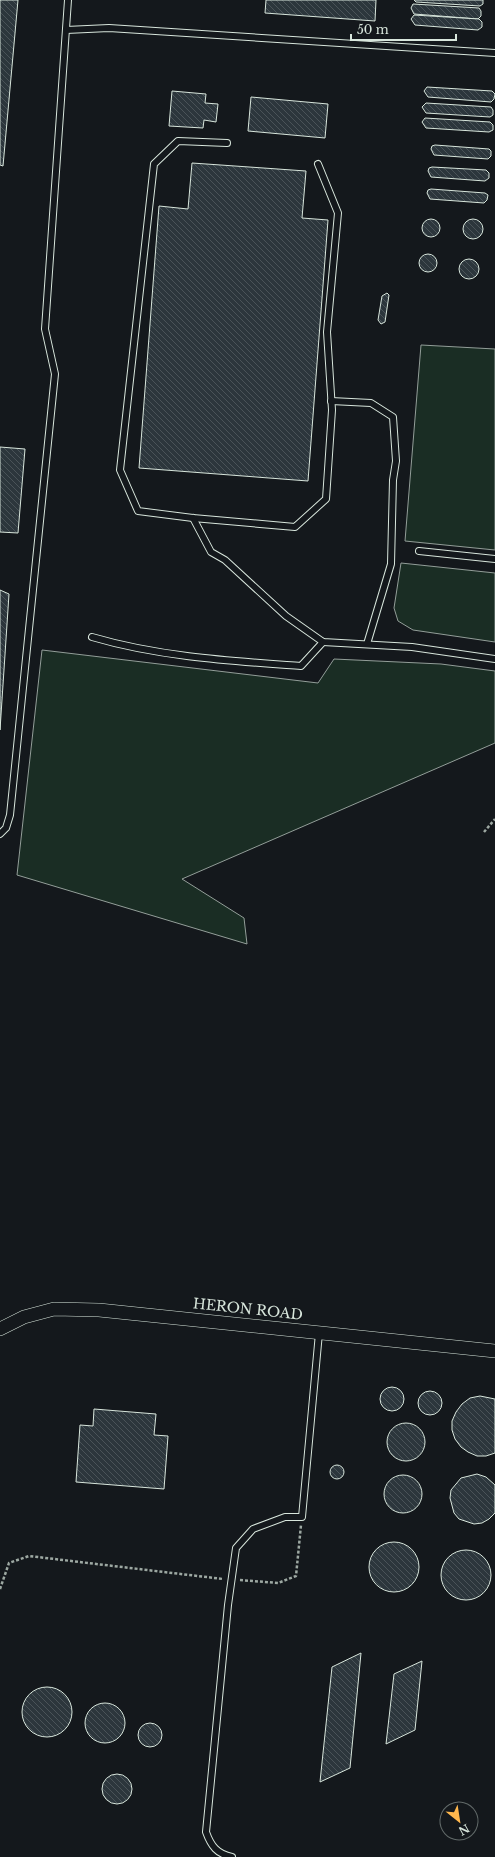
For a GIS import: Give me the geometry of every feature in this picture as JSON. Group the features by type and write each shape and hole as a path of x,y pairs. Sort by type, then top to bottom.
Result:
{"street":[{"name":"HERON ROAD","path":"0,1329 24,1317 54,1309 99,1310 495,1351"}],"lane":[{"path":"0,834 6,828 10,815 55,374 45,330 68,0"},
{"path":"66,30 109,28 495,53"},
{"path":"228,143 178,141 154,164 120,470 138,511 193,518 295,527 326,499 331,401 327,332 338,213 318,164"},
{"path":"331,401 372,403 393,417 396,461 393,480 391,564 366,644"},
{"path":"193,518 211,552 225,560 286,616 323,642 412,647 495,659"},
{"path":"419,551 495,559"},
{"path":"92,637 119,645 195,656 301,666 323,642"},
{"path":"232,1857 220,1854 210,1843 206,1832 236,1548 253,1529 286,1517 302,1517 319,1333"}],"path":[{"path":"484,832 495,819"},
{"path":"0,1589 9,1563 29,1556 232,1580 278,1583 296,1576 302,1517"}],"green space":[{"path":"421,345 495,349 495,550 405,541"},
{"path":"401,563 495,573 495,642 413,630 398,621 394,608"},
{"path":"42,650 318,683 334,659 441,664 495,671 495,743 182,879 244,918 247,944 17,875"}],"building":[{"path":"0,0 18,0 3,166 0,165"},
{"path":"266,0 376,0 375,21 265,13"},
{"path":"414,0 483,0 483,4 480,6 416,2"},
{"path":"413,4 479,8 481,11 481,16 478,19 414,14 411,8"},
{"path":"414,15 479,19 482,22 482,27 478,30 415,25 411,19"},
{"path":"427,87 492,91 495,94 494,99 491,102 428,97 424,91"},
{"path":"172,91 206,94 205,103 218,104 216,122 204,120 203,128 169,126"},
{"path":"251,97 328,104 325,138 248,131"},
{"path":"426,103 491,107 493,110 493,115 490,117 426,113 422,107"},
{"path":"425,118 490,122 493,125 493,130 489,132 426,128 422,122"},
{"path":"432,146 489,149 491,151 491,156 488,159 434,155 431,149"},
{"path":"192,163 306,171 302,218 328,220 308,481 139,468 159,206 188,209"},
{"path":"429,168 486,170 489,173 489,178 485,181 431,177 428,171"},
{"path":"428,190 485,193 488,195 487,200 484,203 430,199 427,193"},
{"path":"431,219 437,222 440,228 437,234 431,237 425,234 422,228 425,222"},
{"path":"469,219 477,219 483,225 483,233 477,239 469,239 463,233 463,225"},
{"path":"428,254 434,257 437,263 434,269 428,272 422,269 419,263 422,257"},
{"path":"465,259 473,259 479,265 479,273 473,279 465,279 459,273 459,265"},
{"path":"387,293 389,295 385,322 381,324 378,320 382,296"},
{"path":"0,447 25,449 18,533 0,532"},
{"path":"0,590 9,594 0,730"},
{"path":"392,1387 401,1390 404,1399 401,1408 392,1411 383,1408 380,1399 383,1390"},
{"path":"430,1391 439,1394 442,1403 439,1412 430,1415 421,1412 418,1403 421,1394"},
{"path":"480,1396 495,1399 495,1453 486,1456 477,1456 461,1447 455,1439 452,1430 452,1421 462,1404 470,1398"},
{"path":"94,1409 156,1414 154,1435 168,1436 164,1489 76,1482 80,1425 93,1426"},
{"path":"402,1423 410,1423 420,1428 424,1435 424,1449 420,1456 410,1461 402,1461 392,1456 390,1453 387,1446 387,1438 392,1428 395,1426"},
{"path":"334,1465 340,1465 344,1469 344,1475 340,1479 334,1479 330,1475 330,1469"},
{"path":"477,1474 486,1477 495,1485 495,1513 482,1523 474,1524 459,1519 454,1513 450,1498 451,1490 461,1478"},
{"path":"399,1475 407,1475 417,1480 421,1487 421,1501 417,1508 407,1513 399,1513 389,1508 387,1505 384,1498 384,1490 389,1480 392,1478"},
{"path":"394,1542 403,1544 414,1553 419,1567 417,1576 408,1587 394,1592 385,1590 374,1581 369,1567 371,1558 380,1547"},
{"path":"466,1550 475,1552 486,1561 491,1575 489,1584 480,1595 466,1600 457,1598 446,1589 441,1575 443,1566 452,1555"},
{"path":"361,1653 350,1768 320,1782 332,1667"},
{"path":"422,1661 415,1730 386,1744 394,1674"},
{"path":"42,1687 52,1687 65,1694 72,1707 72,1717 65,1730 52,1737 42,1737 33,1733 26,1726 22,1717 22,1707 26,1698 33,1691"},
{"path":"105,1703 113,1705 119,1709 123,1715 125,1723 123,1731 119,1737 113,1741 105,1743 97,1741 91,1737 87,1731 85,1723 87,1715 91,1709 97,1705"},
{"path":"150,1723 159,1726 162,1735 159,1744 150,1747 141,1744 138,1735 141,1726"},
{"path":"117,1774 128,1778 132,1789 128,1800 117,1804 106,1800 102,1789 106,1778"}]}
